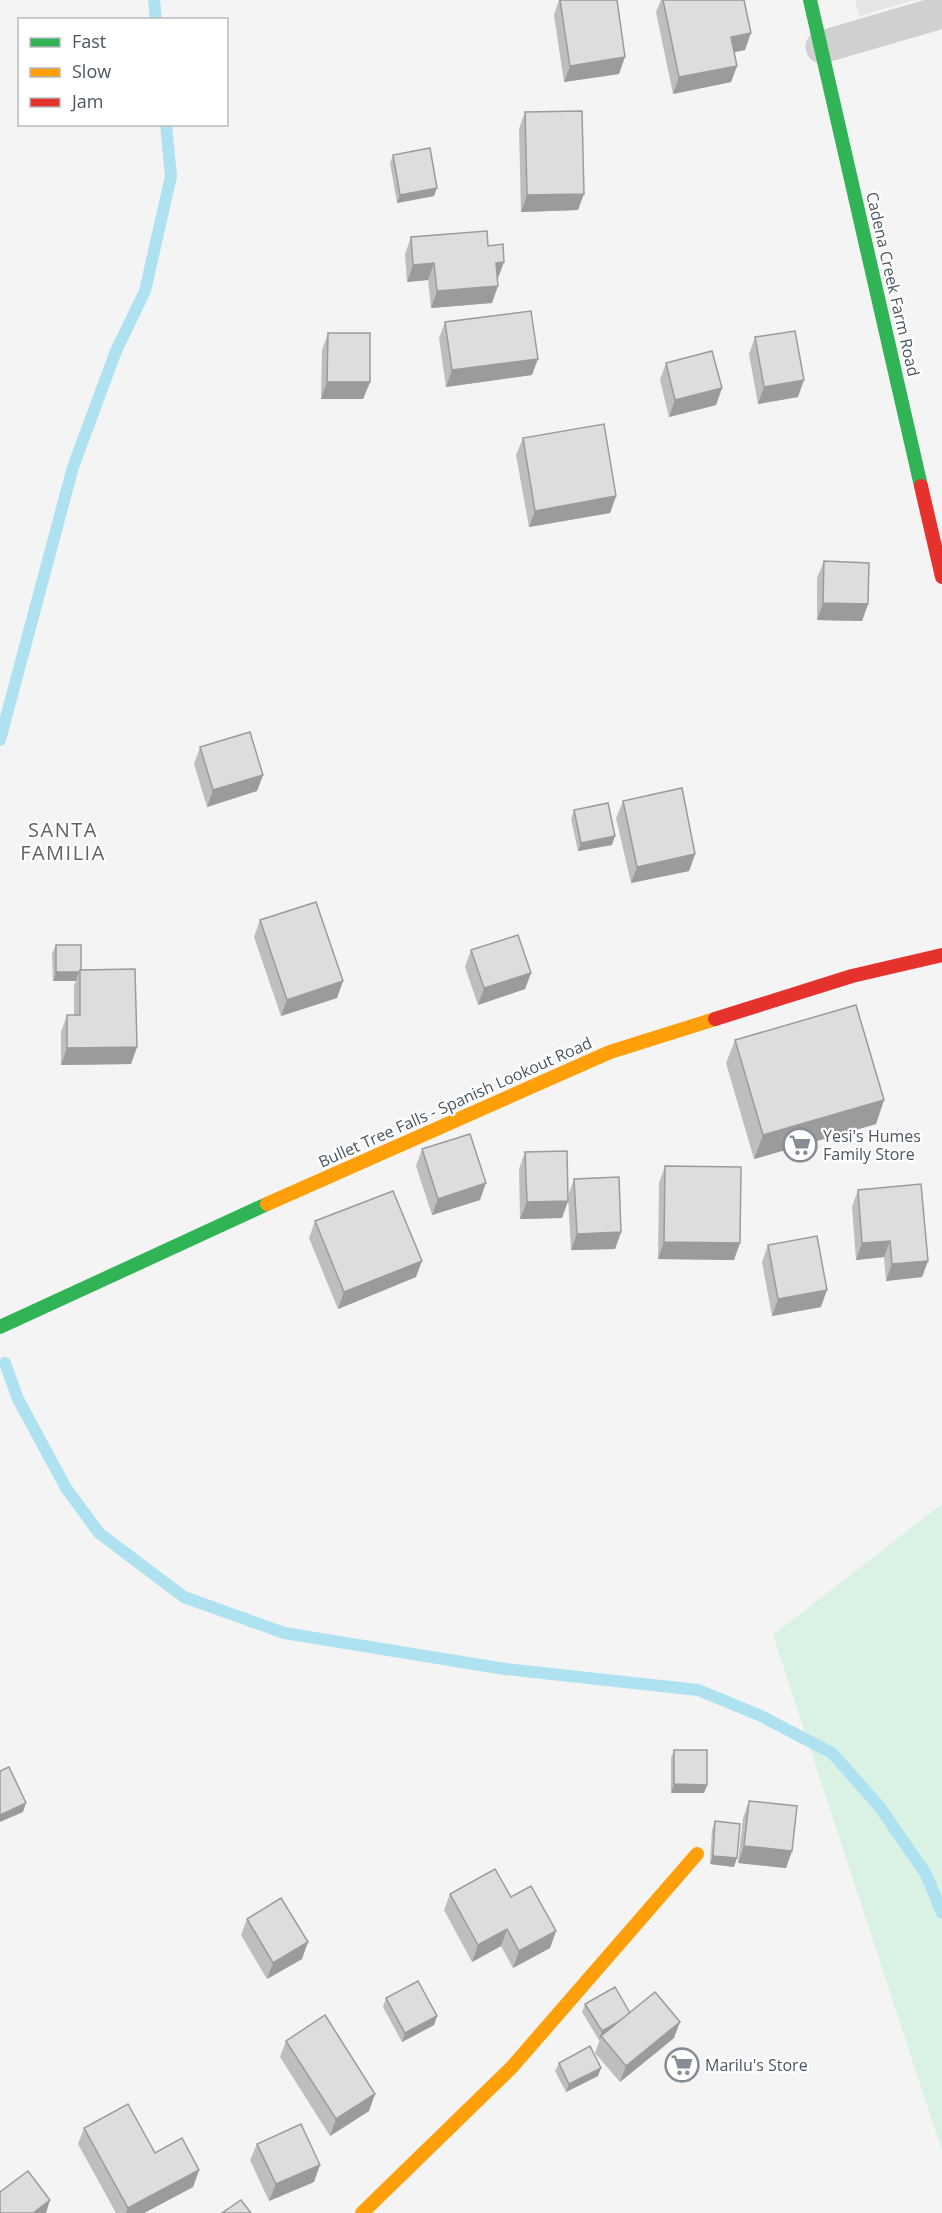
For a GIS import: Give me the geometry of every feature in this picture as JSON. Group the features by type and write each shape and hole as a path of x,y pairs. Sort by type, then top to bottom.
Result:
{"street":[{"name":"Cadena Creek Farm Road","path":"810,0 942,577"},
{"path":"822,47 942,12"},
{"name":"Bullet Tree Falls - Spanish Lookout Road","path":"0,1327 352,1165 610,1052 852,976 942,955"},
{"path":"362,2213 512,2067 696,1854"}],"shaded area":[{"path":"855,0 916,0 859,16"}],"green space":[{"path":"942,1504 942,2151 773,1635"}],"building":[{"path":"560,0 617,0 625,57 570,66"},
{"path":"663,0 744,0 751,33 731,37 737,66 679,77"},
{"path":"582,111 584,194 527,195 525,112"},
{"path":"430,148 437,188 400,195 393,155"},
{"path":"487,231 488,246 503,244 504,262 496,263 498,286 437,291 434,263 413,265 411,237"},
{"path":"531,311 538,359 452,370 445,322"},
{"path":"795,331 804,380 764,387 755,337"},
{"path":"328,333 370,333 370,382 327,382"},
{"path":"712,351 722,388 675,400 666,363"},
{"path":"604,424 616,496 535,511 523,438"},
{"path":"824,561 869,563 868,604 823,603"},
{"path":"250,732 263,775 213,790 200,747"},
{"path":"682,788 695,854 637,867 623,801"},
{"path":"608,803 615,836 581,843 574,810"},
{"path":"316,902 343,981 287,1000 260,920"},
{"path":"518,935 531,973 484,988 471,950"},
{"path":"56,945 81,945 81,970 79,972 56,972"},
{"path":"135,969 137,1047 67,1048 67,1015 80,1015 80,970"},
{"path":"856,1005 884,1100 763,1135 735,1040"},
{"path":"470,1134 486,1183 438,1199 422,1149"},
{"path":"567,1151 568,1201 527,1202 525,1152"},
{"path":"665,1166 741,1167 740,1243 664,1242"},
{"path":"619,1177 621,1232 577,1234 574,1179"},
{"path":"921,1184 928,1261 892,1264 890,1241 862,1243 858,1190"},
{"path":"393,1191 422,1261 344,1292 315,1221"},
{"path":"817,1236 827,1290 778,1299 768,1245"},
{"path":"674,1750 707,1750 707,1785 674,1784"},
{"path":"9,1767 26,1803 0,1815 0,1771"},
{"path":"749,1801 797,1806 792,1851 744,1846"},
{"path":"715,1821 740,1824 737,1858 713,1856"},
{"path":"495,1869 511,1897 531,1886 556,1931 519,1951 507,1929 478,1945 450,1894"},
{"path":"281,1898 308,1942 273,1963 247,1919"},
{"path":"418,1981 437,2016 405,2033 386,1998"},
{"path":"615,1987 630,2013 602,2031 585,2004"},
{"path":"655,1992 680,2022 626,2066 601,2036"},
{"path":"325,2015 375,2094 336,2119 286,2041"},
{"path":"590,2046 601,2068 569,2084 559,2063"},
{"path":"128,2104 155,2153 182,2138 199,2170 128,2208 84,2128"},
{"path":"301,2124 320,2165 276,2184 257,2144"},
{"path":"28,2171 50,2200 33,2213 0,2213 0,2192"},
{"path":"241,2200 251,2213 222,2213"}],"waterway":[{"path":"154,0 156,18"},
{"path":"0,740 73,467 116,351 145,291 171,176 166,126"},
{"path":"5,1363 18,1399 66,1488 99,1533 184,1597 284,1633 505,1669 698,1690 759,1715 832,1753 879,1806 926,1874 942,1913"}],"traffic: fast":[{"path":"810,0 921,486"},
{"path":"0,1327 267,1204"}],"traffic: slow":[{"path":"267,1204 610,1052 715,1019"},
{"path":"362,2213 512,2067 697,1854"}],"traffic: jam":[{"path":"921,486 942,577"},
{"path":"715,1019 852,976 942,955"}],"place":[{"name":"Yesi's Humes Family Store","path":"800,1145"},
{"name":"Marilu's Store","path":"682,2065"}],"district":[{"name":"SANTA FAMILIA","path":"63,840"}]}
